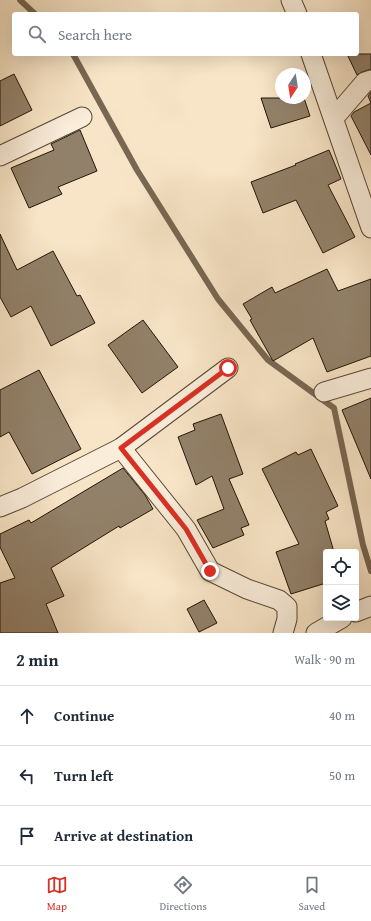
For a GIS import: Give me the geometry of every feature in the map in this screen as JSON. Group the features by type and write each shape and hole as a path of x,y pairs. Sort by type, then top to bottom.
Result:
{"street":[{"path":"312,56 371,228"},
{"path":"334,118 365,82 371,80"},
{"path":"0,156 82,117"},
{"path":"0,507 22,498 121,448 228,368"},
{"path":"324,392 371,378"},
{"path":"121,448 186,529 210,571 247,589 280,600 287,607 287,619 283,633"},
{"path":"359,611 371,606"},
{"path":"316,633 337,621"}],"building":[{"path":"371,54 371,69 357,75 348,56"},
{"path":"14,74 32,110 0,126 0,81"},
{"path":"371,92 371,103 368,96"},
{"path":"261,98 275,98 275,104 306,104 310,116 271,128"},
{"path":"371,103 371,155 351,116 354,112"},
{"path":"80,130 97,171 58,187 62,194 29,208 11,168 54,150 51,144"},
{"path":"329,150 341,179 328,185 355,237 323,253 296,200 263,213 251,182 296,165 295,164"},
{"path":"0,234 17,270 53,251 77,296 80,295 95,323 51,346 31,306 11,317 0,297"},
{"path":"327,269 338,291 371,279 371,356 327,372 313,338 273,361 250,320 252,319 243,304 272,287 275,293"},
{"path":"143,320 178,367 142,393 108,345"},
{"path":"39,370 81,449 32,474 9,432 0,437 0,390"},
{"path":"371,398 371,479 342,410"},
{"path":"221,414 243,474 229,479 249,525 241,528 244,535 213,548 197,520 224,509 212,476 196,485 178,437 195,430 193,424"},
{"path":"311,449 338,506 326,512 329,519 325,521 333,549 323,549 323,584 291,594 276,552 299,544 262,469 296,452 298,455"},
{"path":"123,468 145,495 153,509 120,528 119,526 51,568 64,596 46,604 58,633 0,633 0,583 15,578 0,547 0,534 29,520 31,523"},
{"path":"204,600 217,623 199,632 187,609"}],"waterway":[{"path":"20,0 33,12"},
{"path":"74,56 137,170 218,299 268,360 334,408 363,545 371,571"}],"route":[{"path":"210,571 186,529 121,448 228,368"}]}
